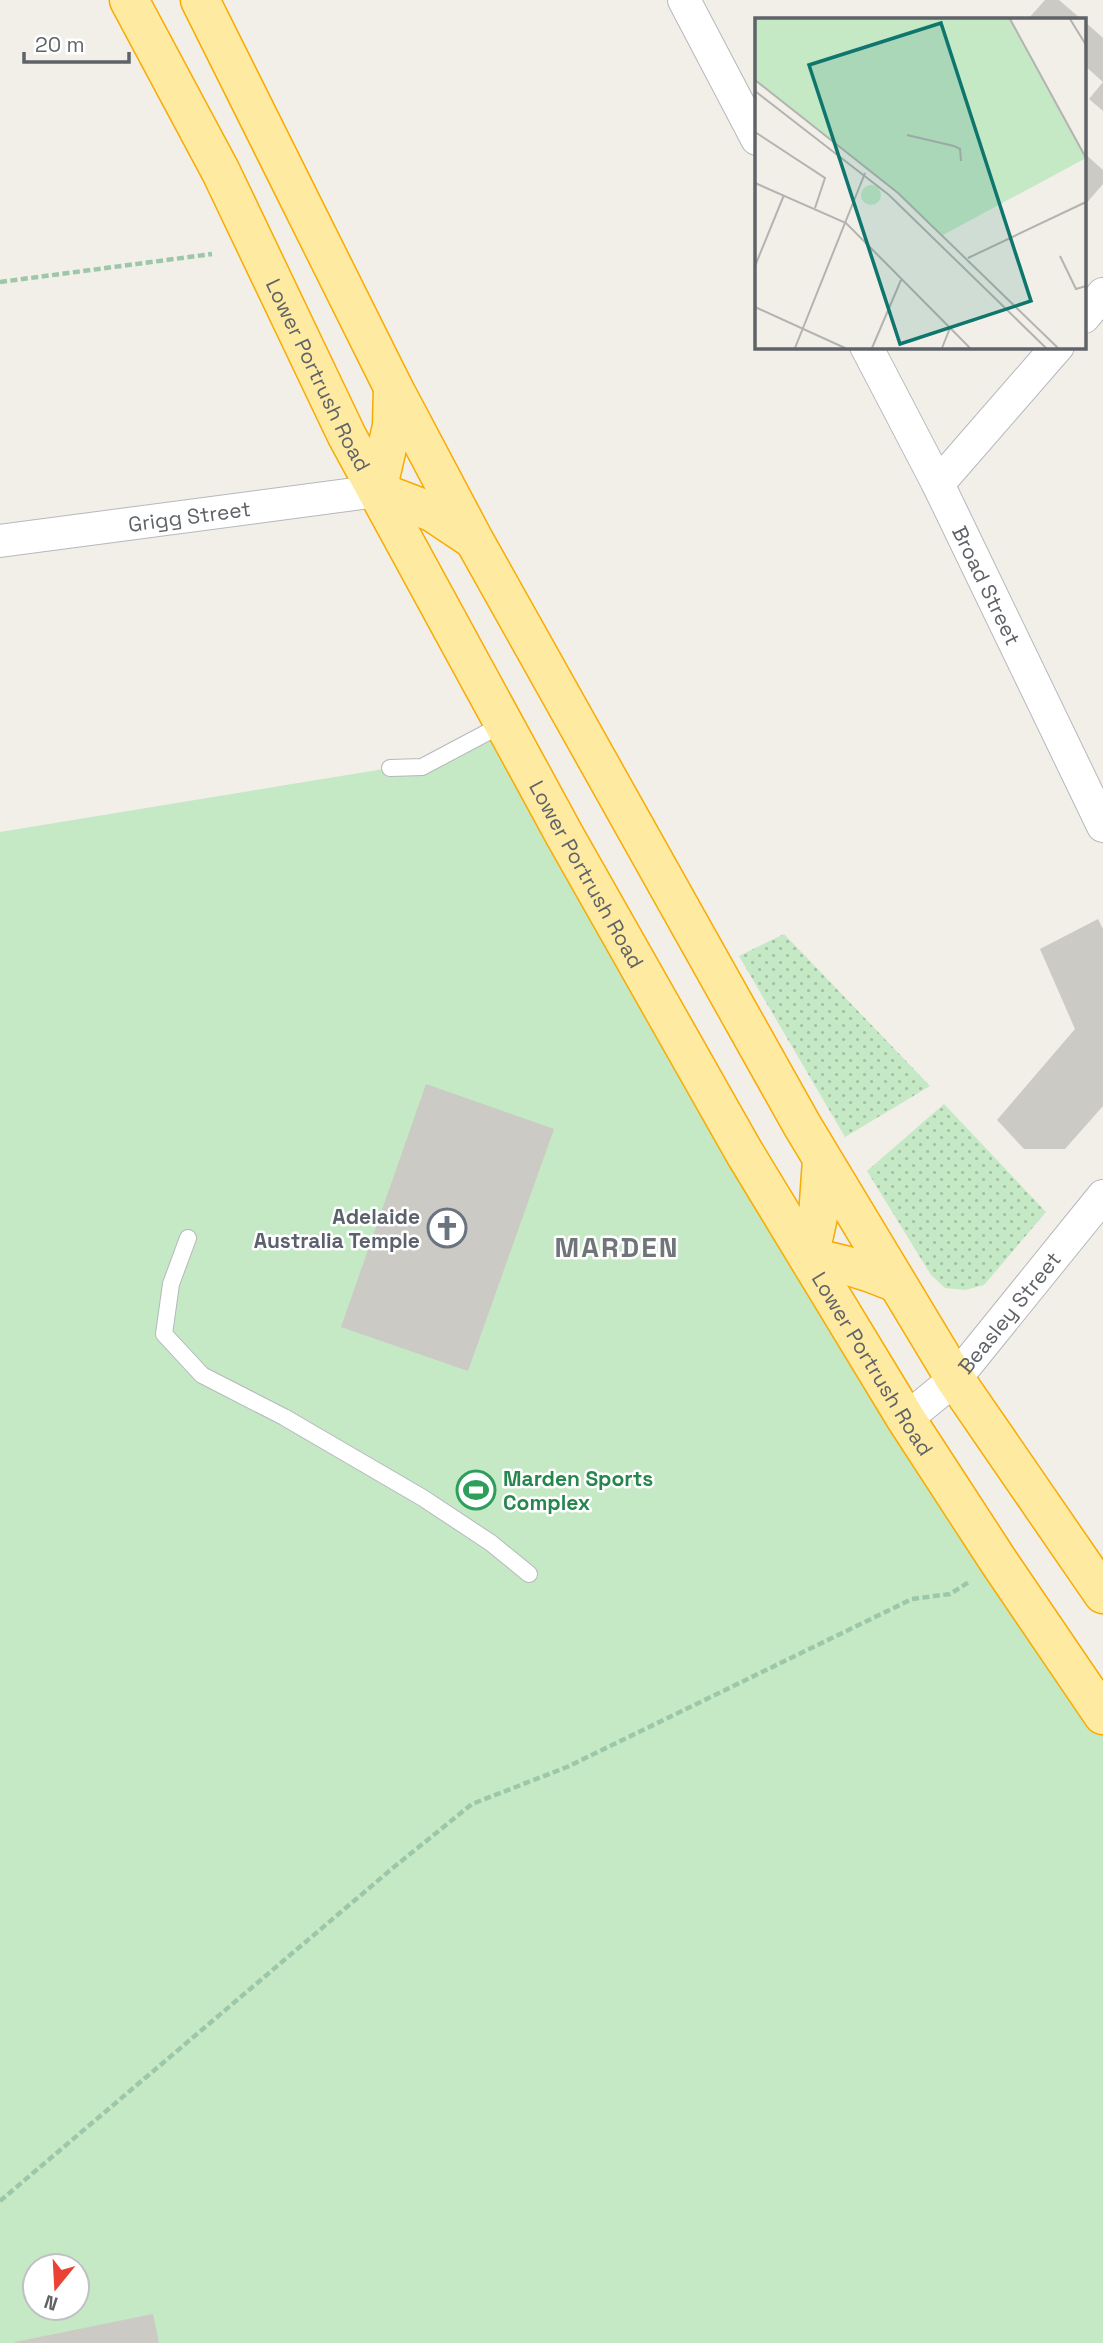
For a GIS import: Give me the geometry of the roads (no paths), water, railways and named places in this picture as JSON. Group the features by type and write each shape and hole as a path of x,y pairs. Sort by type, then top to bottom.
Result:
{"highway":[{"name":"Lower Portrush Road","path":"129,0 221,172 347,436 565,836 737,1140 906,1419 1103,1715"},
{"path":"200,0 394,387 474,540 822,1160 955,1379 1103,1594"},
{"path":"394,387 393,426 377,491 432,512 474,540"},
{"path":"822,1160 818,1217 809,1258 859,1268 894,1282"}],"street":[{"path":"685,0 755,134"},
{"path":"1086,315 1103,294"},
{"name":"Broad Street","path":"867,348 938,484 1103,827"},
{"path":"938,484 1056,348"},
{"name":"Grigg Street","path":"0,541 377,491"},
{"name":"Beasley Street","path":"906,1419 955,1379 1103,1196"}],"lane":[{"path":"390,768 422,767 505,723"},
{"path":"188,1238 170,1284 164,1334 202,1375 284,1417 423,1498 491,1543 529,1574"}],"place":[{"name":"Adelaide Australia Temple","path":"447,1228"},
{"name":"Marden Sports Complex","path":"476,1490"}],"district":[{"name":"MARDEN","path":"617,1247"}]}
